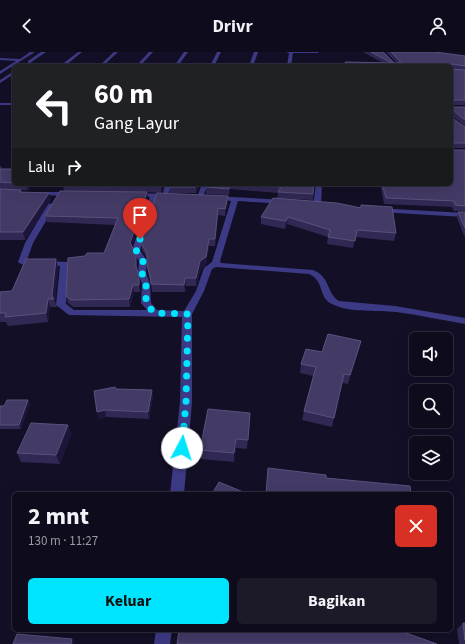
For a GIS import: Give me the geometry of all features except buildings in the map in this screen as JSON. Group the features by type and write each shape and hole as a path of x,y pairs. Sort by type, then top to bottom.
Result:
{"street":[{"path":"16,64 33,52"},
{"path":"27,64 44,52"},
{"path":"65,64 80,52"},
{"path":"103,64 116,52"},
{"path":"140,64 151,52"},
{"path":"177,64 186,52"},
{"path":"213,64 219,52"},
{"path":"252,64 256,52"},
{"path":"289,64 289,52 317,53"},
{"path":"382,52 394,64"},
{"path":"0,59 21,60"},
{"path":"0,66 12,67"},
{"path":"0,73 12,67"},
{"path":"0,82 12,73"},
{"path":"0,104 12,104"},
{"path":"165,196 168,186"},
{"path":"204,186 197,197 235,198 295,203"},
{"path":"317,205 319,186"},
{"path":"29,194 82,194"},
{"path":"59,194 29,243 22,262 37,264 64,264 61,305 72,313 188,314"},
{"path":"130,195 179,196"},
{"path":"154,195 136,250 143,261 142,273 146,284 146,303 154,313"},
{"path":"217,264 235,198"},
{"path":"369,209 465,215"},
{"path":"177,492 186,402 188,314 200,291 208,268 217,264 310,272 321,276 329,296 338,304 397,309 465,320"},
{"path":"162,644 164,632"}],"route":[{"path":"140,239 136,250 143,261 142,273 146,284 146,303 154,313 188,314 186,402 182,448"}]}
